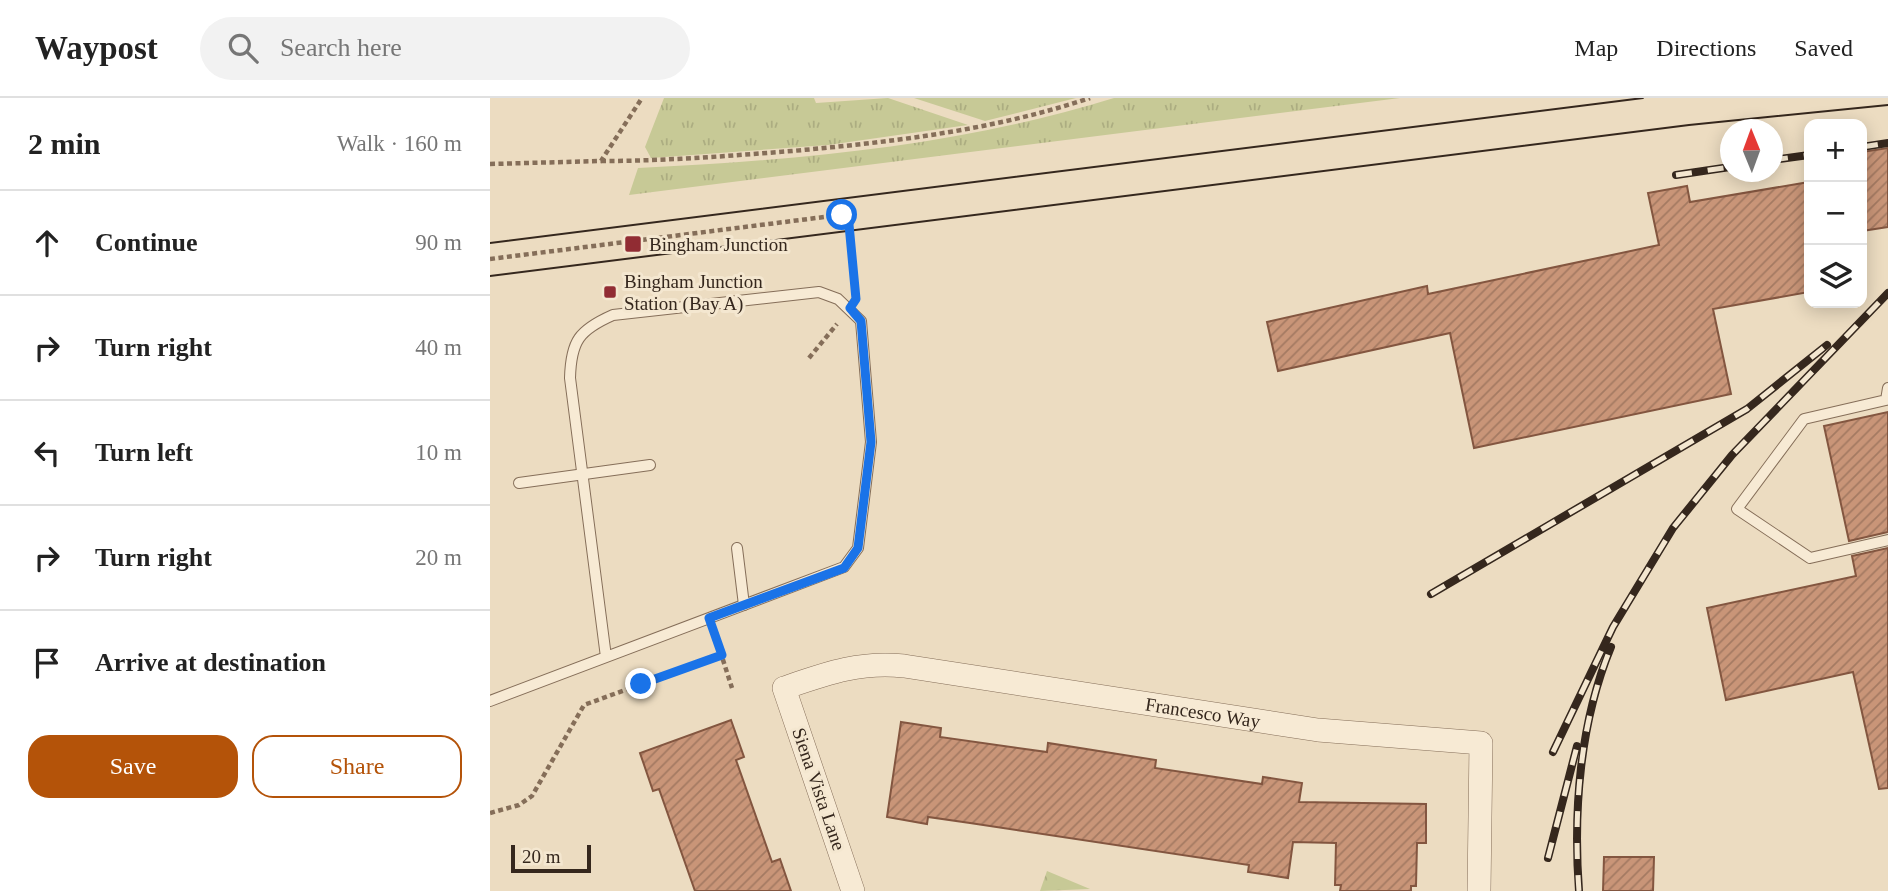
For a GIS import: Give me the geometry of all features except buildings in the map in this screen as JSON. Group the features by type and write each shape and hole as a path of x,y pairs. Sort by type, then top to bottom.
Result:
{"street":[{"name":"Francesco Way","path":"784,688 851,666 886,664 1318,730 1481,743 1479,891"},
{"name":"Siena Vista Lane","path":"784,688 853,891"}],"lane":[{"path":"490,701 844,568 858,548 871,442 861,321 838,299 820,292 612,315 592,324 579,336 571,355 570,379 606,657"},
{"path":"1888,388 1886,400 1804,419 1737,509 1810,558 1888,540"},
{"path":"519,483 650,465"},
{"path":"737,548 744,605"}],"path":[{"path":"601,161 642,98"},
{"path":"490,164 699,159 911,138 984,125 1090,98"},
{"path":"490,259 848,214 856,299 809,358"},
{"path":"709,618 732,688"},
{"path":"490,813 519,805 531,796 584,705 722,655"}],"green space":[{"path":"664,98 814,98 816,103 888,98 968,125 828,145 651,158 645,147"},
{"path":"914,98 1076,98 985,121"},
{"path":"1114,98 1400,98 629,195 638,168 878,148 997,128"},
{"path":"1047,871 1090,889 1040,891"}],"tram line":[{"path":"490,243 1643,98"},
{"path":"490,276 1689,125 1888,105"}],"railway":[{"path":"1867,146 1888,143"},
{"path":"1783,159 1804,156"},
{"path":"1676,175 1720,168"},
{"path":"1553,752 1613,627 1673,528 1732,455 1888,293"},
{"path":"1431,594 1747,409 1827,345"},
{"path":"1579,891 1577,829 1581,767 1592,705 1611,647"},
{"path":"1548,858 1577,746"}],"place":[{"name":"Bingham Junction","path":"633,244"},
{"name":"Bingham Junction Station (Bay A)","path":"610,292"}],"route":[{"path":"641,684 722,655 709,618 844,568 858,548 871,442 861,321 850,308 856,299 848,214 842,215"}]}
